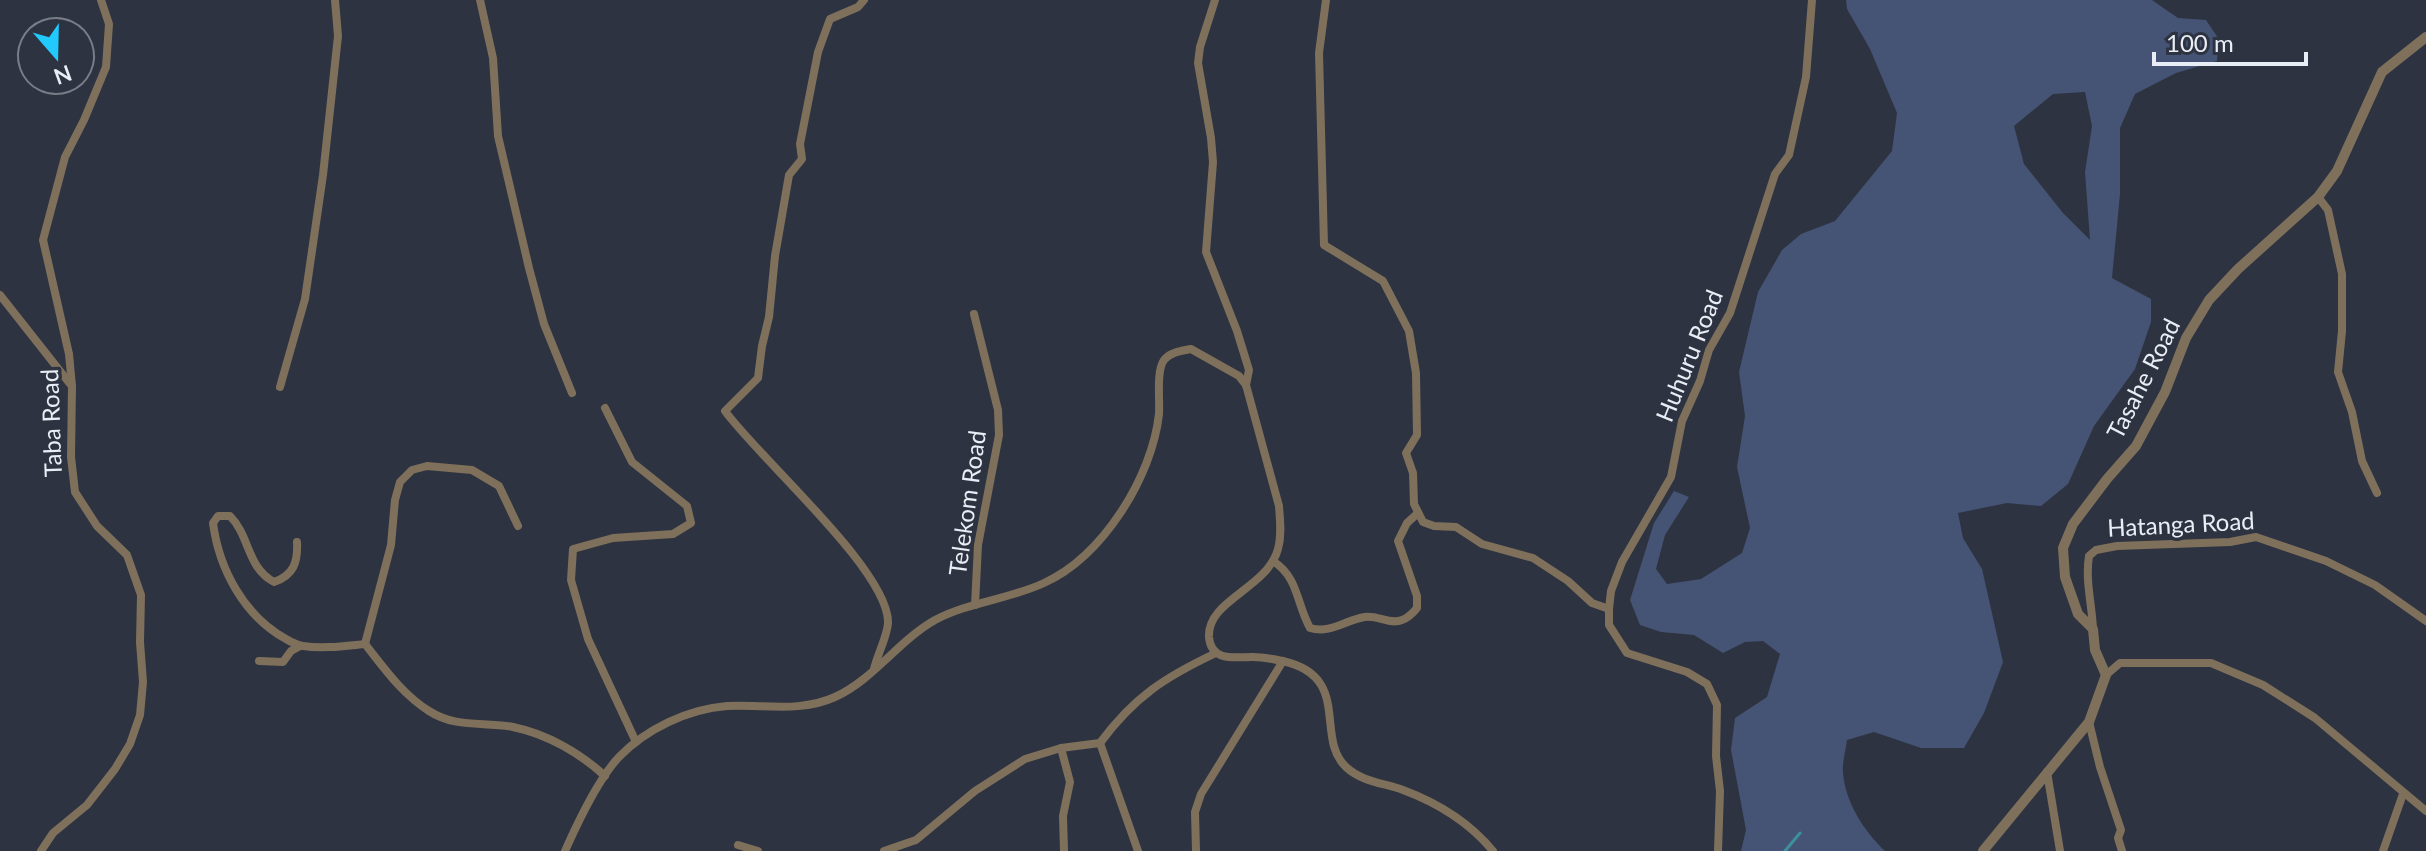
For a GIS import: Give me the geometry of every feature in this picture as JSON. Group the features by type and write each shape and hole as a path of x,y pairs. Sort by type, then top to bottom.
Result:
{"street":[{"name":"Taba Road","path":"41,851 53,833 87,805 115,769 130,744 140,715 143,682 141,595 127,555 97,526 75,492 71,457 69,354 43,240 65,157 106,67 109,24 101,0"},
{"path":"280,387 305,299 323,175 338,36 335,0"},
{"path":"480,0 493,58 498,136 544,324 572,393"},
{"path":"864,0 858,7 830,19 818,52 800,144 802,159 789,175 758,378 725,411 860,563 881,597 888,623 874,669"},
{"path":"1215,0 1198,63 1213,162 1206,252 1249,370 1246,385"},
{"path":"1326,0 1319,53 1324,245 1383,281 1409,331 1416,373 1417,435 1406,453 1413,473 1414,504 1418,513 1423,522 1456,527 1482,544 1533,558 1568,581 1592,603 1609,609 1609,625 1627,653 1687,672 1707,684 1717,705 1716,756 1720,791 1718,851"},
{"name":"Huhuru Road","path":"1609,609 1611,591 1622,562 1671,477 1682,421 1700,381 1709,350 1730,313 1775,174 1789,155 1806,77 1812,0"},
{"name":"Tasahe Road","path":"2106,675 2095,650 2093,629 2078,614 2065,577 2063,548 2073,524 2136,446 2165,392 2186,338 2209,300 2238,269 2318,197 2337,171 2382,72 2426,37"},
{"path":"2318,197 2328,210 2342,274 2338,372 2352,412 2362,461 2377,493"},
{"path":"0,295 72,386"},
{"name":"Telekom Road","path":"974,314 998,410 999,435 978,545 975,605"},
{"path":"565,851 605,776 619,757 636,742 675,719 700,710 726,706 796,707 821,702 852,687 935,620 1043,584 1062,573 1116,519 1143,474 1159,415 1161,367 1171,353 1191,349 1239,376 1246,385 1279,506 1280,535 1273,561 1263,576 1218,612 1209,636 1216,653 1225,657 1283,661 1311,674 1323,688 1330,705 1333,743 1338,758 1347,768 1372,781 1441,806 1466,824 1493,851"},
{"path":"605,408 632,462 687,506 691,523 673,534 613,538 573,549 571,580 588,639 636,742"},
{"path":"365,644 391,545 395,500 400,482 412,470 427,466 472,470 499,486 518,526"},
{"path":"1273,561 1283,567 1292,579 1310,628 1336,628 1368,616 1394,622 1405,620 1417,608 1417,596 1398,541 1407,523 1418,513"},
{"path":"297,542 296,566 285,578 274,582 263,576 249,552 239,525 230,516 218,516 213,523 229,577 248,608 271,631 300,646"},
{"name":"Hatanga Road","path":"2093,629 2086,574 2089,556 2096,550 2117,546 2230,542 2256,537 2326,561 2375,585 2426,621"},
{"path":"365,644 400,687 430,712 466,725 513,727 555,742 587,759 605,776"},
{"path":"259,661 283,662 291,651 300,646 365,644"},
{"path":"884,851 916,840 975,791 1025,759 1061,748 1100,743 1119,717 1149,691 1180,670 1216,653"},
{"path":"1196,851 1195,812 1201,794 1283,661"},
{"path":"1983,851 2089,722 2106,675 2120,663 2211,663 2263,685 2315,718 2426,811"},
{"path":"2089,722 2121,830 2118,838 2122,851"},
{"path":"1100,743 1138,851"},
{"path":"1061,748 1070,782 1063,816 1064,851"},
{"path":"2047,772 2060,851"},
{"path":"2383,851 2403,794"},
{"path":"738,845 758,851"}],"shaded area":[{"path":"1846,0 2152,0 2178,18 2206,20 2218,38 2217,61 2176,73 2135,94 2120,128 2120,194 2112,278 2151,299 2151,322 2135,369 2094,426 2068,484 2041,506 2007,503 1958,513 1963,538 1982,569 2003,662 1984,713 1964,748 1921,748 1874,732 1847,740 1843,768 1847,794 1863,825 1885,851 1741,851 1746,830 1731,750 1735,718 1767,697 1780,654 1763,641 1745,642 1723,653 1694,635 1661,632 1640,625 1630,600 1654,523 1674,491 1689,497 1665,535 1656,569 1667,584 1701,579 1742,553 1750,528 1737,467 1745,416 1739,372 1758,292 1782,250 1801,234 1835,221 1892,151 1897,113 1870,49 1847,9","holes":["2085,92 2092,126 2085,172 2090,240 2063,213 2024,164 2014,126 2053,94"]}],"waterway":[{"path":"1785,851 1800,833"}]}
